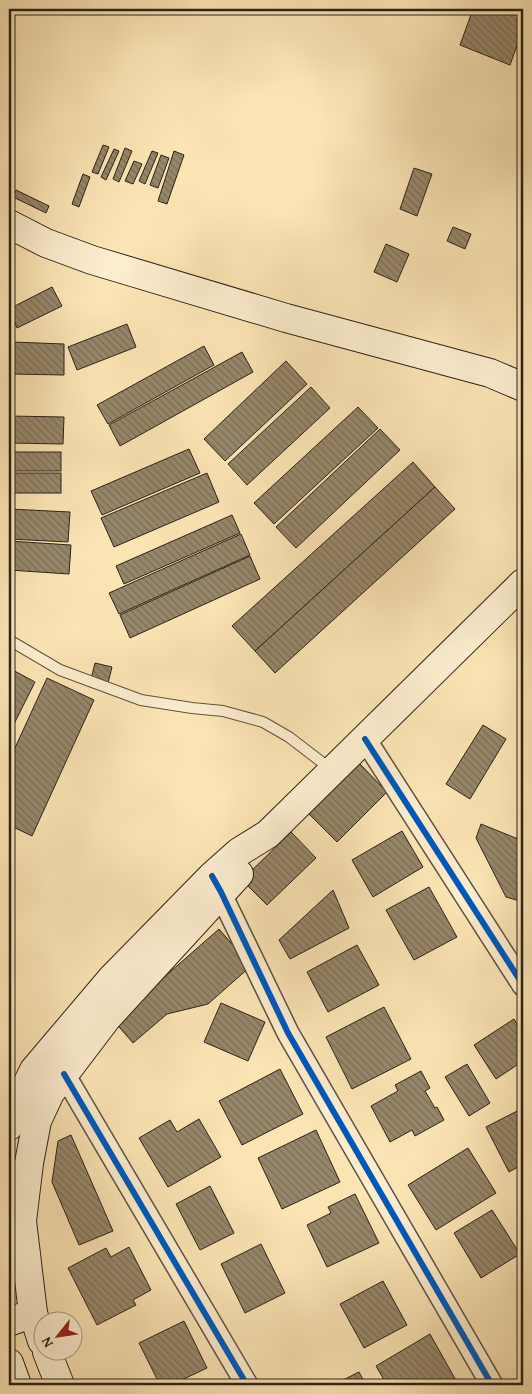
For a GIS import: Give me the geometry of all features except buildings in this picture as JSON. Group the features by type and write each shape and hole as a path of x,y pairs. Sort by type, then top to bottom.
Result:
{"main road":[{"path":"9,224 46,243 92,260 286,318 490,373 523,387"},
{"path":"9,1126 15,1109 21,1072 112,978 216,884 249,864 268,834 523,583"},
{"path":"32,1330 21,1318 22,1221 29,1163 37,1121 50,1093 64,1074 216,884"},
{"path":"51,1362 60,1385"},
{"path":"9,1363 17,1385"}],"street":[{"path":"365,739 523,985"},
{"path":"216,884 288,1033 492,1385"},
{"path":"64,1074 247,1385"}],"lane":[{"path":"9,640 60,670 141,700 192,708 224,710 263,722 289,737 333,771"},
{"path":"9,1179 22,1221"}],"cycle path":[{"path":"365,739 523,985"},
{"path":"212,876 288,1033 492,1385"},
{"path":"64,1074 247,1385"}]}
